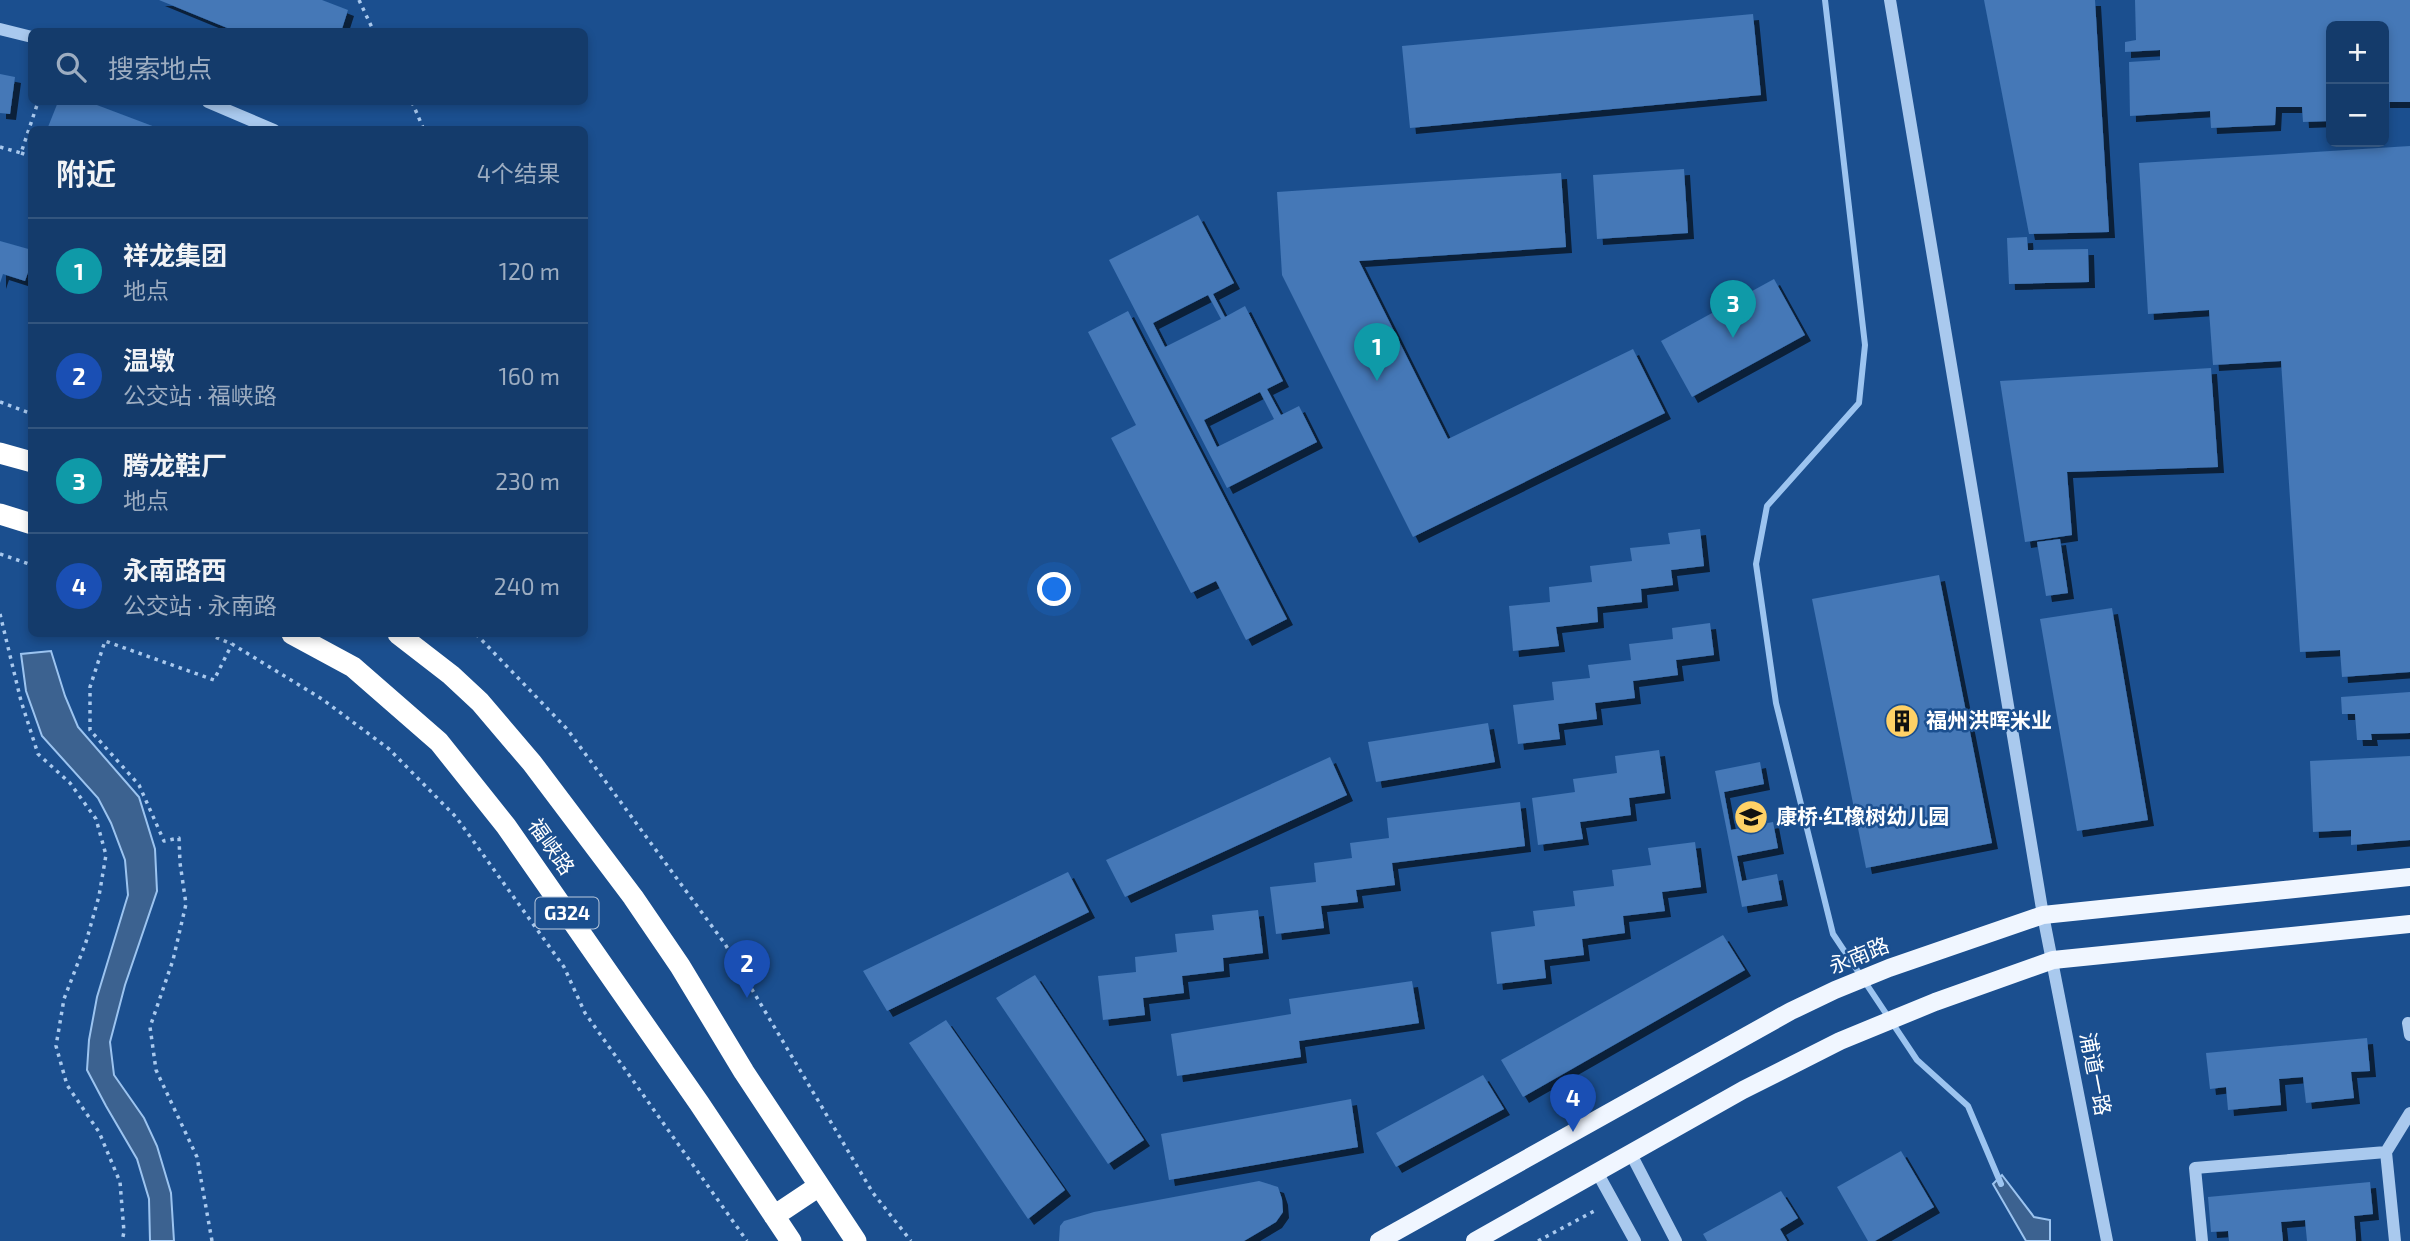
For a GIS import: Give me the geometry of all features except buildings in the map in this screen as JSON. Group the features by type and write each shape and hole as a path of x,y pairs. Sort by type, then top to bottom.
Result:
{"highway":[{"path":"0,453 28,461"},
{"path":"0,514 28,523"},
{"name":"福峡路","path":"298,637 353,667 439,742 506,826 691,1091 791,1241"},
{"name":"福峡路","path":"402,637 451,675 480,702 533,763 633,897 680,966 744,1072 856,1241"},
{"path":"774,1216 819,1186"}],"main road":[{"name":"永南路","path":"1379,1241 1720,1049 1835,990 1889,968 2043,915 2410,877"},
{"path":"1475,1241 1743,1090 1869,1028 2053,960 2410,924"}],"street":[{"name":"浦道一路","path":"1890,0 2043,915 2107,1241"},
{"path":"0,29 28,36"},
{"path":"215,105 265,126"},
{"path":"2395,1241 2386,1152 2410,1113"},
{"path":"2202,1241 2195,1168 2386,1152"},
{"path":"1631,1154 1676,1241"},
{"path":"1597,1172 1635,1241"}],"path":[{"path":"359,0 372,28"},
{"path":"30,126 37,105"},
{"path":"413,105 422,126"},
{"path":"21,153 28,132"},
{"path":"0,147 28,156"},
{"path":"0,402 28,412"},
{"path":"0,564 1,554 28,564"},
{"path":"0,614 21,701 38,754 69,783 96,819 106,855 86,943 64,999 56,1046 67,1085 99,1132 121,1182 124,1231 122,1241"},
{"path":"215,637 232,644 322,699 389,749 456,817 564,967 585,1013 747,1241"},
{"path":"479,637 567,729 725,944 873,1193 911,1241"},
{"path":"212,1241 197,1157 156,1070 150,1027 173,960 186,904 179,838 164,841 139,786 90,730 90,687 105,642 214,680 232,644"},
{"path":"1538,1241 1613,1201"}],"water":[{"path":"51,651 78,727 139,797 155,849 157,891 125,985 110,1042 114,1075 144,1118 157,1146 171,1193 174,1241 150,1241 149,1199 137,1159 87,1070 97,997 128,895 125,860 98,798 42,736 26,691 21,654"},
{"path":"2002,1175 2034,1217 2050,1220 2050,1241 2026,1241 1993,1184"}],"waterway":[{"path":"1825,0 1865,345 1859,403 1767,506 1756,564 1776,703 1833,934 1917,1060 1968,1106 2001,1184"}],"place":[{"name":"腾龙鞋厂","path":"1733,338"},
{"name":"祥龙集团","path":"1377,381"},
{"name":"福州洪晖米业","path":"1902,721"},
{"name":"康桥·红橡树幼儿园","path":"1751,817"},
{"name":"温墩","path":"747,998"},
{"name":"永南路西","path":"1573,1132"}]}
